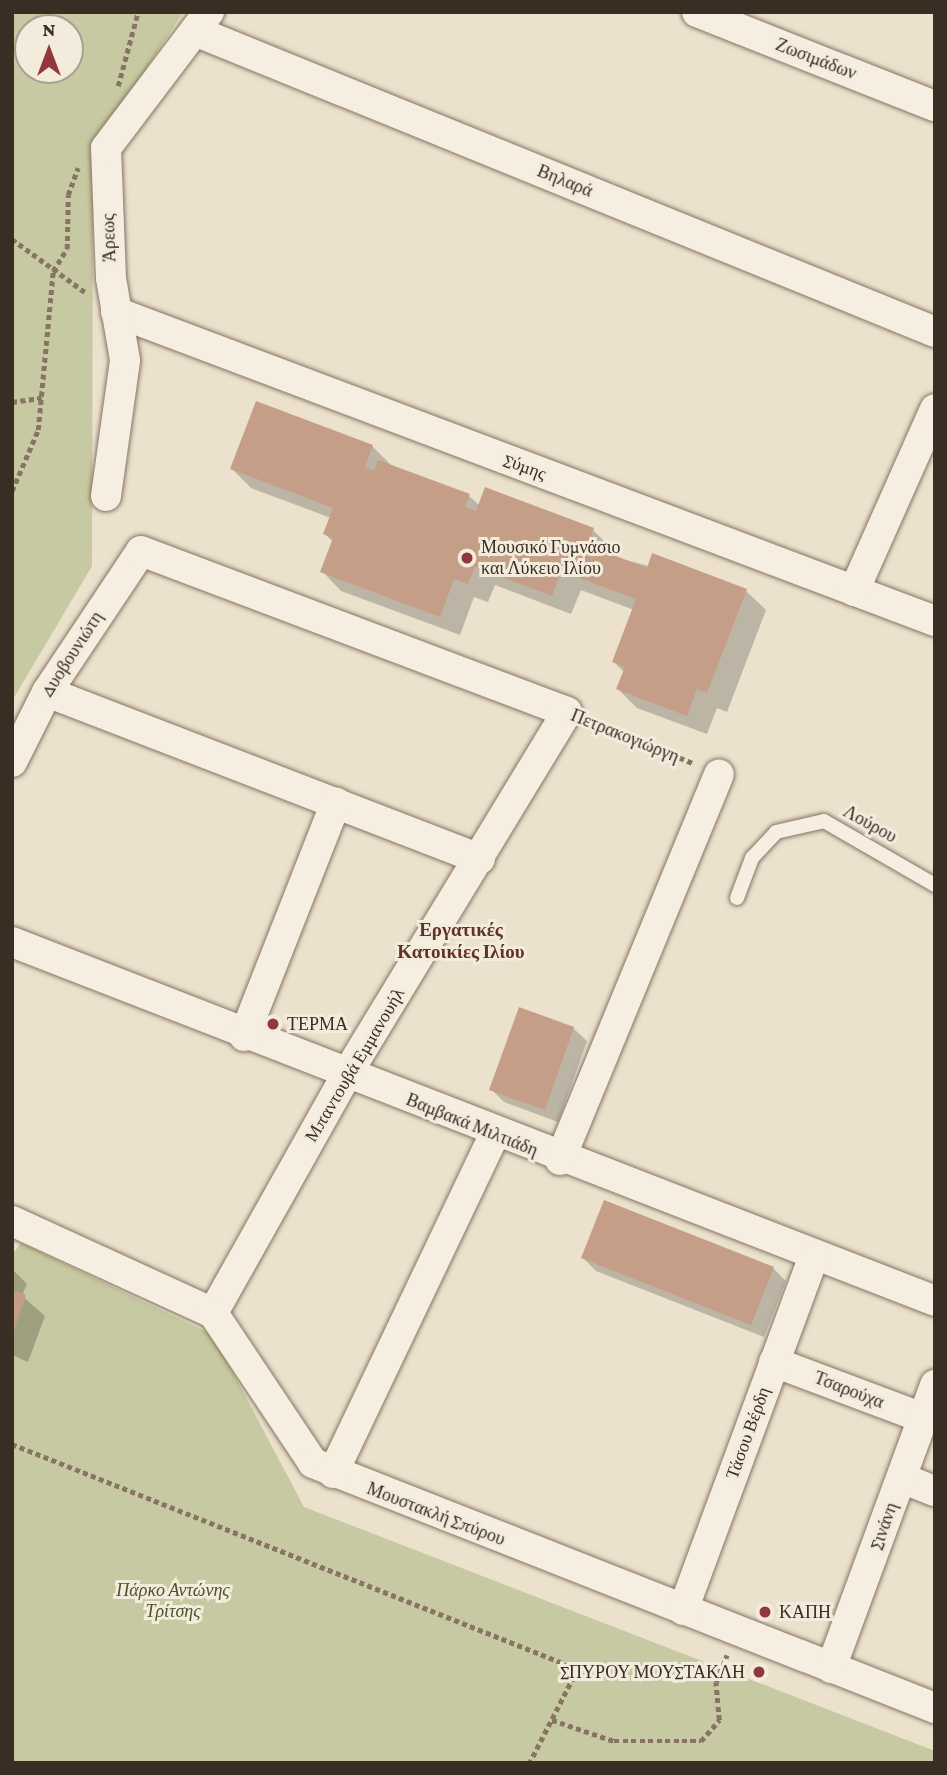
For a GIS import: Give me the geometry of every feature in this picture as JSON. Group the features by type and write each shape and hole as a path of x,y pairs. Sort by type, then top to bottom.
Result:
{"street":[{"name":"Ζωσιμάδων","path":"697,12 935,106"},
{"name":"Άρεως","path":"106,496 125,379 116,312 106,148 202,22"},
{"name":"Βηλαρά","path":"202,22 935,332"},
{"name":"Σύμης","path":"116,312 935,621"},
{"path":"855,591 935,409"},
{"name":"Δυοβουνιώτη","path":"12,762 47,692 141,551"},
{"name":"Πετρακογιώργη","path":"141,551 566,712"},
{"path":"47,692 480,859"},
{"name":"Μπαντουβά Εμμανουήλ","path":"213,1313 347,1074 480,859 566,712"},
{"path":"560,1160 719,774"},
{"path":"244,1036 336,803"},
{"name":"Βαμβακά Μιλτιάδη","path":"12,942 494,1135 935,1301"},
{"path":"333,1473 494,1135"},
{"path":"12,1221 213,1313"},
{"name":"Τάσου Βέρδη","path":"682,1610 814,1255"},
{"name":"Μουστακλή Σπύρου","path":"213,1313 298,1450 333,1473 935,1708"},
{"name":"Τσαρούχα","path":"775,1362 923,1418"},
{"name":"Σινάνη","path":"831,1668 935,1385"},
{"path":"902,1478 935,1490"}],"lane":[{"name":"Λούρου","path":"737,898 752,858 776,832 824,821 935,885"}],"path":[{"path":"116,94 138,12"},
{"path":"12,491 34,446 42,398 53,271 67,248 68,195 80,159"},
{"path":"12,239 53,271 116,312"},
{"path":"12,402 42,398"},
{"name":"Πετρακογιώργη","path":"566,712 719,774"},
{"path":"12,1444 578,1669 530,1763"},
{"path":"552,1720 614,1741 701,1741 719,1720 716,1682 737,1631"}],"green space":[{"path":"12,12 183,12 93,151 92,566 12,701"},
{"name":"Πάρκο Αντώνης Τρίτσης","path":"21,1243 213,1335 304,1507 935,1751 935,1763 12,1763 12,1255"}],"building":[{"path":"256,401 373,445 365,467 374,471 378,460 470,494 465,507 476,511 485,487 594,528 587,545 647,568 652,553 747,589 707,693 697,689 687,716 616,689 625,667 612,662 636,599 561,571 552,596 475,567 468,584 454,579 440,617 320,572 333,538 323,534 333,508 230,469"},
{"path":"519,1007 574,1027 545,1110 489,1090"},
{"path":"604,1200 774,1267 751,1325 581,1258"},
{"path":"12,1290 26,1295 13,1333 12,1333"}],"place":[{"name":"Μουσικό Γυμνάσιο και Λύκειο Ιλίου","path":"467,558"},
{"name":"ΤΕΡΜΑ","path":"273,1024"},
{"name":"ΚΑΠΗ","path":"765,1612"},
{"name":"ΣΠΥΡΟΥ ΜΟΥΣΤΑΚΛΗ","path":"759,1672"}],"district":[{"name":"Εργατικές Κατοικίες Ιλίου","path":"461,941"}]}
